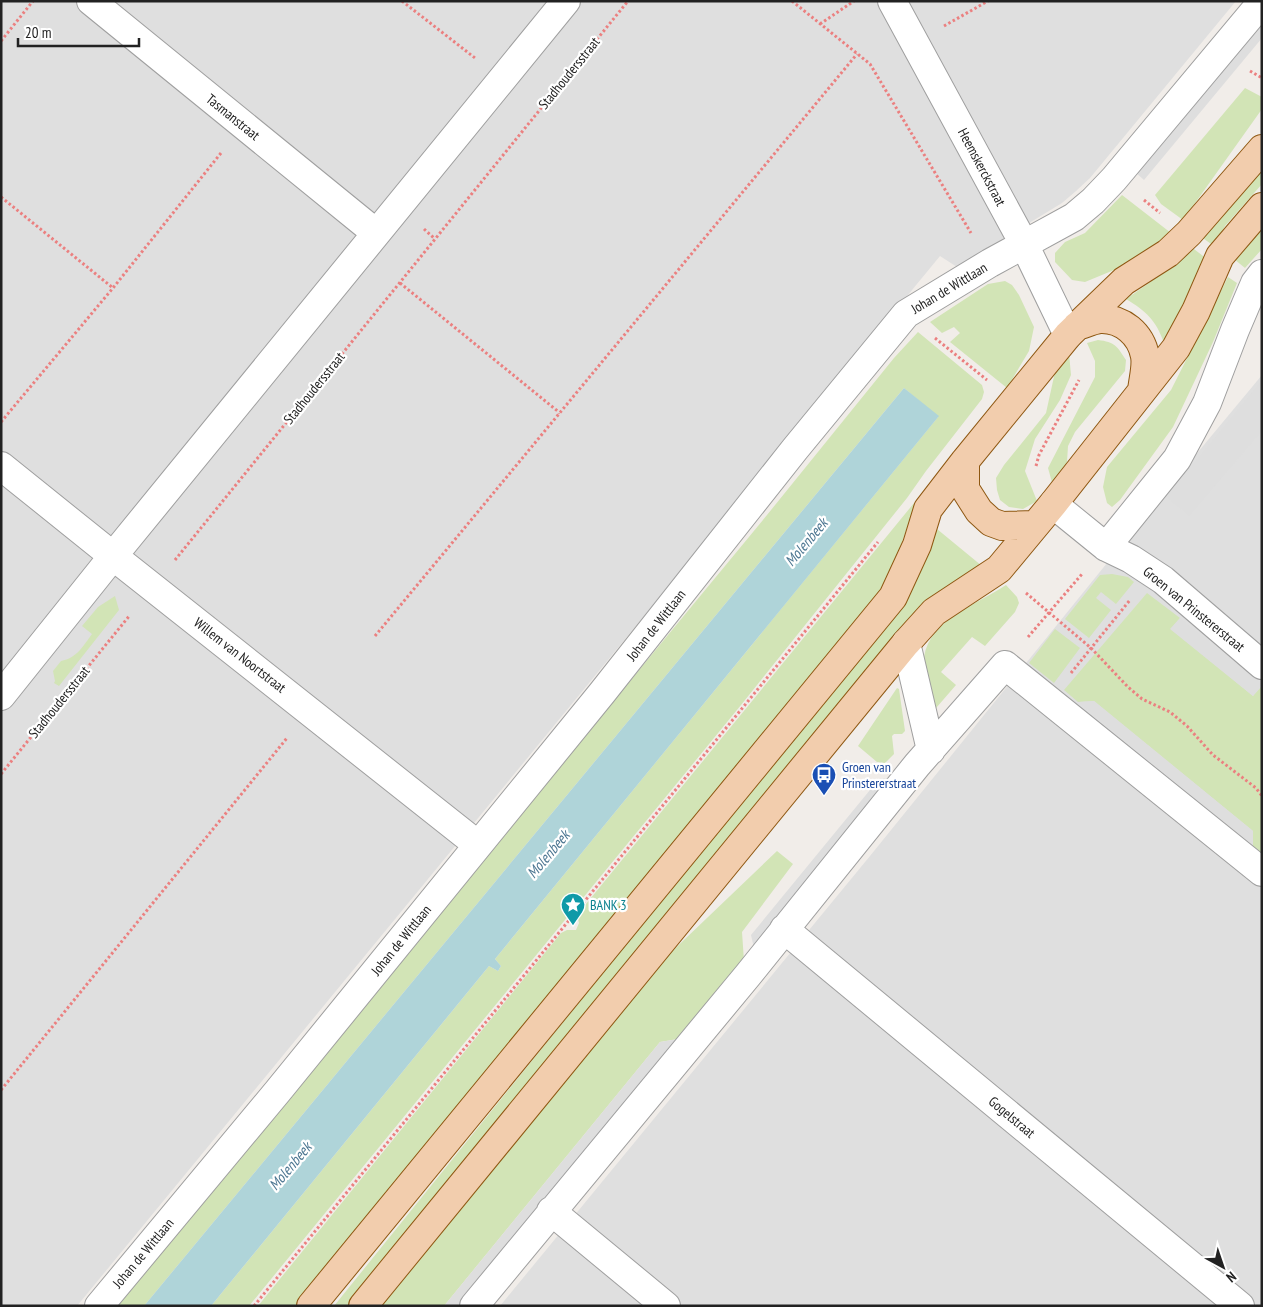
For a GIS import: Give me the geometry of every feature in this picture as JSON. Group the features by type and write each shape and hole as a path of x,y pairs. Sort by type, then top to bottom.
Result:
{"main road":[{"path":"311,1306 893,597 918,545 928,509 1073,330 1124,281 1168,253 1189,233 1262,149"},
{"path":"363,1306 906,642 934,612 999,569 1053,504 1176,348 1196,310 1220,256 1262,207"},
{"path":"1073,330 1099,319 1126,325 1137,337 1145,356 1142,391"},
{"path":"965,462 965,488 979,511 991,522 1002,526 1034,525"}],"street":[{"name":"Tasmanstraat","path":"91,1 376,233"},
{"path":"1,696 566,1"},
{"name":"Heemskerckstraat","path":"892,1 1073,330"},
{"name":"Johan de Wittlaan","path":"99,1306 278,1091 602,693 906,314 990,263 1074,217 1093,201 1114,179 1262,2"},
{"path":"1106,546 1177,459 1207,403 1235,330 1255,284 1262,274"},
{"name":"Willem van Noortstraat","path":"1,466 478,845"},
{"name":"Groen van Prinstererstraat","path":"1053,504 1106,546 1152,572 1173,588 1262,665"},
{"path":"906,642 931,750"},
{"path":"474,1306 931,750 1005,665 1262,872"},
{"name":"Gogelstraat","path":"784,929 1240,1306"},
{"path":"551,1211 666,1306"}],"path":[{"path":"1,41 33,1"},
{"path":"402,1 503,80"},
{"name":"Stadhoudersstraat","path":"1,774 628,1"},
{"path":"792,1 870,64 990,263"},
{"path":"820,24 854,1"},
{"path":"915,42 988,1"},
{"path":"375,636 857,54"},
{"path":"1,422 113,288 243,125"},
{"path":"1,197 113,288"},
{"path":"400,283 560,413"},
{"path":"1053,504 1037,484 1034,473 1039,455 1082,374 1073,330"},
{"path":"254,1306 883,535"},
{"path":"1005,665 1106,546"},
{"path":"999,569 1049,614 1091,648 1135,693 1142,699 1170,712 1187,726 1213,755 1256,788 1262,796"},
{"path":"1049,700 1152,572"},
{"path":"1,1090 309,710"}],"shaded area":[{"path":"1,1 1236,1 1090,178 1076,191 1062,203 957,267 940,256 77,1306 1,1306"},
{"path":"1262,19 1262,38 1144,180 1135,172"},
{"path":"1262,375 1262,1306 500,1306 870,856 1154,505"},
{"path":"1262,380 1262,431 1189,516 1166,497"},
{"path":"1180,618 1262,684 1253,696 1170,629"},
{"path":"1094,701 1253,831 1253,846 1078,702"},
{"path":"893,778 754,948 751,935 879,779"},
{"path":"678,1039 461,1306 444,1306 660,1042"}],"green space":[{"path":"1245,88 1262,97 1262,109 1183,220 1161,204 1155,195"},
{"path":"1262,162 1262,184 1225,226 1214,246 1197,234"},
{"path":"1122,195 1171,233 1131,263 1085,282 1072,280 1055,262 1055,253 1065,242 1085,233"},
{"path":"1262,224 1262,249 1245,268 1234,259"},
{"path":"1190,246 1207,259 1164,343 1158,328 1150,317 1126,299 1160,274"},
{"path":"1228,277 1237,283 1213,342 1173,427 1120,500 1112,507 1107,503 1103,487 1107,467 1171,390"},
{"path":"1005,281 1012,285 1019,295 1034,327 1029,351 1007,388 950,342 960,333 954,327 942,333 930,322 988,284"},
{"path":"918,332 982,385 984,392 982,399 907,498 741,705 249,1306 211,1306 489,966 498,971 501,966 495,959 938,417 904,388 144,1306 114,1306 767,515 894,358"},
{"path":"1098,340 1108,342 1118,348 1126,360 1125,371 1075,432 1068,446 1067,462 1063,473 1053,486 1048,468 1095,377 1095,361 1087,343"},
{"path":"1069,353 1071,375 1060,400 1035,439 1025,471 1037,501 1023,509 1009,507 1000,500 996,478 1004,465 1046,413 1055,372"},
{"path":"914,503 917,507 908,524 888,583 303,1306 258,1306 561,933 567,930 576,930 579,923 577,915"},
{"path":"937,529 982,566 352,1306 334,1306 845,673 896,614 919,573"},
{"path":"1112,574 1128,577 1134,582 1116,604 1101,592 1096,598 1111,610 1089,638 1065,619 1100,575"},
{"path":"1006,585 1017,597 1019,603 1015,612 985,646 972,637 941,672 956,685 930,715 923,664 928,644 935,632 957,614"},
{"path":"1147,593 1180,618 1171,629 1253,696 1262,686 1262,853 1253,846 1253,831 1094,701 1078,702 1064,690"},
{"path":"115,596 119,610 59,686 54,683 53,671 61,661 79,651 92,634 82,626 98,607"},
{"path":"1055,629 1080,648 1054,683 1029,663"},
{"path":"897,688 899,689 905,731 902,734 894,734 892,736 894,754 885,763 877,762 858,746"},
{"path":"777,851 793,864 742,932 744,961 678,1039 660,1042 444,1306 378,1306 431,1246 662,961"}],"water":[{"name":"Molenbeek","path":"904,388 939,416 495,959 501,966 498,971 489,966 211,1306 144,1306"}],"place":[{"name":"Groen van Prinstererstraat","path":"824,796"},
{"name":"BANK 3","path":"573,926"}]}
